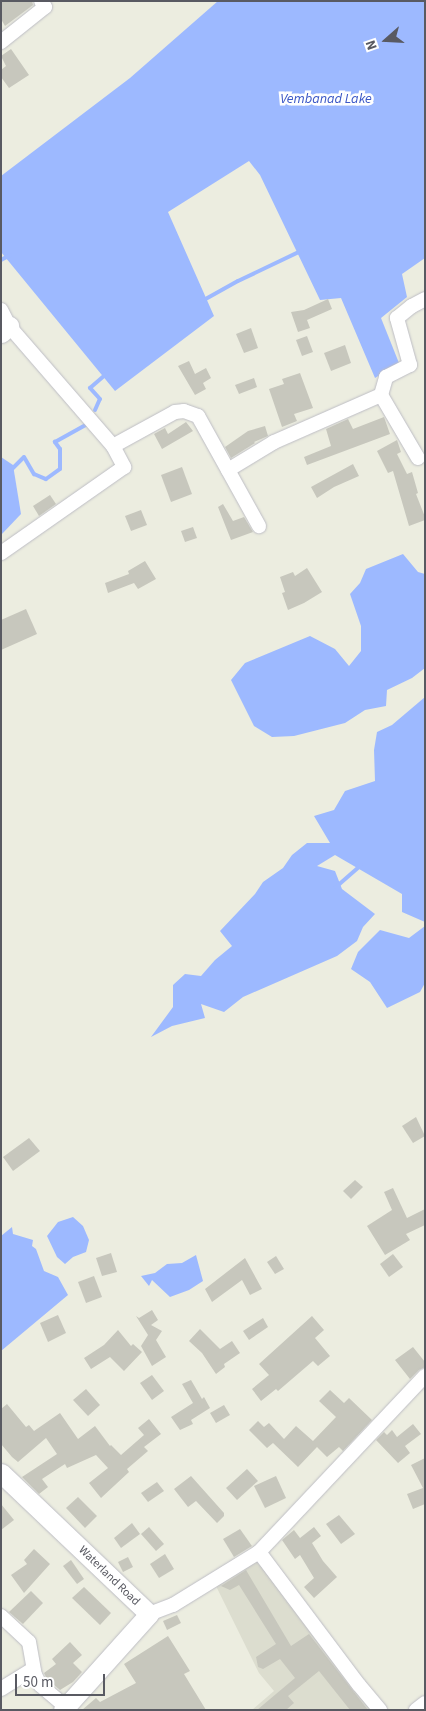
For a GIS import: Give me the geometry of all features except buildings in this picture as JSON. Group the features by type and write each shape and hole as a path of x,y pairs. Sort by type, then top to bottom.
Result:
{"main road":[{"name":"Waterland Road","path":"1,1473 149,1614 66,1709"}],"street":[{"path":"1,42 45,6 42,1"},
{"path":"418,458 381,395 386,377 410,365 397,318 412,306 425,299"},
{"path":"1,553 124,468 113,446 4,323"},
{"path":"228,470 274,442 381,395"},
{"path":"113,446 175,412 184,412 198,416 259,526"},
{"path":"149,1614 173,1605 259,1552 425,1376"},
{"path":"259,1552 359,1686 380,1710"},
{"path":"1,1616 29,1642 33,1668 40,1685 66,1709"},
{"path":"1,1689 33,1668"},
{"path":"416,1710 425,1703"}],"shaded area":[{"path":"260,1554 380,1710 252,1710 274,1691 259,1673 214,1582"}],"water":[{"name":"Vembanad Lake","path":"218,1 425,1 425,258 402,274 407,297 381,318 399,363 375,378 341,298 320,300 260,175 249,161 168,212 214,316 115,391 1,252 1,176 130,78"},
{"path":"1,457 13,465 21,514 1,535"},
{"path":"403,554 418,572 425,574 425,668 412,678 387,690 386,706 365,710 345,723 294,736 272,737 254,726 231,680 245,663 310,636 335,649 349,666 361,651 361,626 350,594 360,583 366,569"},
{"path":"425,697 425,922 402,912 402,894 335,855 317,866 335,871 342,889 375,914 363,927 357,941 337,956 243,997 224,1012 201,1004 205,1018 172,1026 151,1037 173,1007 173,985 185,974 201,976 215,960 232,946 220,931 255,894 263,882 283,868 292,855 307,843 330,843 314,816 334,810 345,791 375,781 374,750 377,732 392,725"},
{"path":"425,926 425,983 420,992 387,1008 370,982 351,969 358,952 380,930 409,938"},
{"path":"73,1217 83,1226 89,1240 86,1252 73,1257 65,1264 57,1257 47,1236 58,1222"},
{"path":"12,1227 13,1234 33,1240 32,1246 36,1249 44,1271 58,1277 68,1295 1,1351 1,1236"},
{"path":"196,1255 203,1281 189,1290 170,1297 152,1280 149,1286 141,1276 155,1273 167,1264 182,1263"}],"waterway":[{"path":"202,301 238,281 301,251"},
{"path":"1,260 10,255"},
{"path":"95,410 100,399 90,388 107,373"},
{"path":"11,470 24,457 34,474 46,479 60,469 60,449 55,442 87,424"},
{"path":"336,887 361,865"}]}
